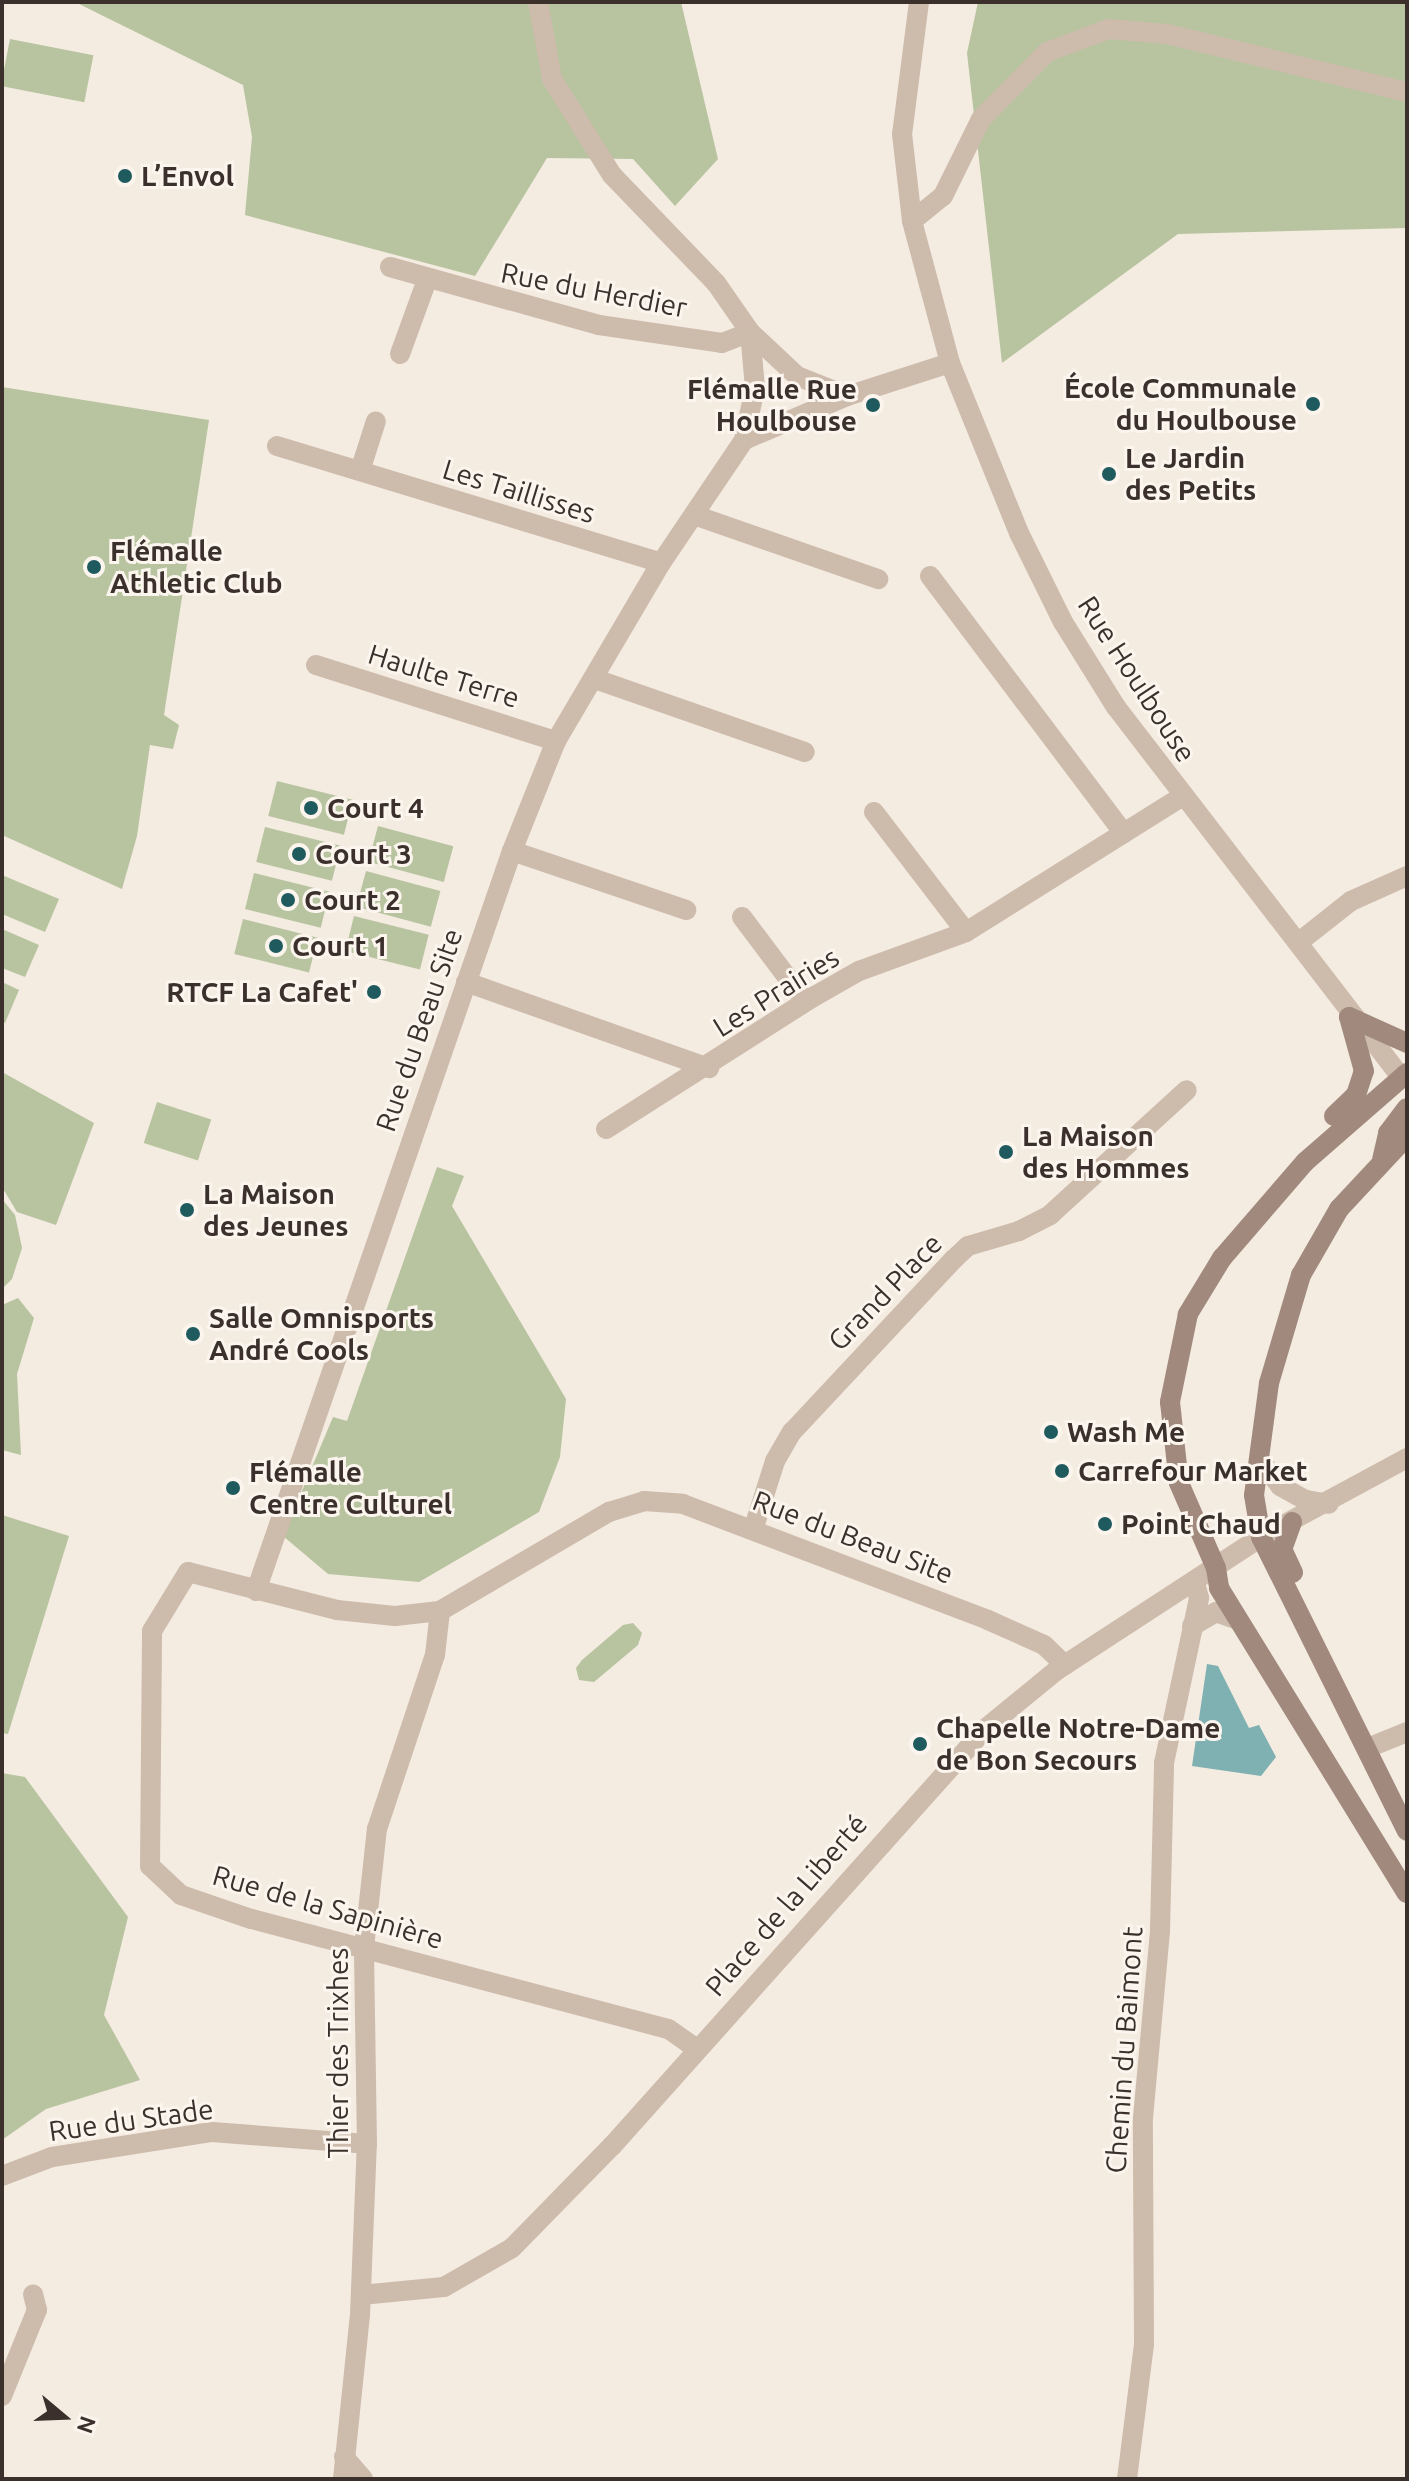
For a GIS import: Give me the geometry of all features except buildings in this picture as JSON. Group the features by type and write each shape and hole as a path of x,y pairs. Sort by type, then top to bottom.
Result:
{"main road":[{"path":"1349,1017 1407,1043"},
{"path":"1275,1193 1283,1165 1361,1085 1364,1058 1349,1017"},
{"path":"1405,1081 1275,1193 1208,1278 1188,1314 1172,1379 1171,1433 1179,1483 1216,1568 1219,1588 1235,1619 1407,1893"},
{"path":"1382,1160 1388,1133 1407,1108"},
{"path":"1407,1136 1382,1160 1324,1232 1288,1307 1276,1354 1254,1495 1261,1537 1407,1831"},
{"path":"1292,1522 1282,1549 1407,1807"}],"street":[{"path":"538,2 552,79 612,175 716,283 750,332 797,376 847,396"},
{"name":"Rue Houlbouse","path":"919,2 902,134 912,221 950,363 977,438 1063,622 1116,707 1233,862 1299,942 1349,1017 1405,1081"},
{"path":"912,221 943,196 981,119 1047,52 1109,29 1167,34 1407,92"},
{"name":"Rue du Herdier","path":"390,267 427,280 599,325 722,343 750,332"},
{"path":"400,354 427,280"},
{"path":"750,332 755,388 744,440 697,516 878,579"},
{"path":"744,440 847,396 950,363"},
{"path":"360,471 376,421"},
{"name":"Les Taillisses","path":"277,446 661,563"},
{"name":"Rue du Beau Site","path":"256,1591 512,851 556,741 661,563 697,516"},
{"path":"930,576 1124,833"},
{"name":"Haulte Terre","path":"316,665 556,741"},
{"path":"595,679 805,752"},
{"name":"Les Prairies","path":"466,982 709,1068 805,1001 859,971 966,932 1183,796"},
{"path":"874,812 966,932"},
{"path":"512,851 686,910"},
{"path":"1299,942 1351,901 1407,876"},
{"path":"742,917 805,1001"},
{"path":"606,1129 709,1068"},
{"name":"Grand Place","path":"754,1527 775,1461 792,1432 954,1259 968,1246 1019,1231 1050,1215 1187,1090"},
{"name":"Place de la Liberté","path":"361,2295 444,2287 512,2248 566,2196 939,1775 985,1729 1065,1665 1195,1583 1261,1537 1329,1504 1407,1458"},
{"path":"1260,1460 1280,1486 1305,1500 1329,1504"},
{"name":"Rue du Beau Site","path":"188,1572 352,1612 395,1616 440,1611 544,1546 628,1504 683,1504 754,1527 1024,1635 1052,1650 1065,1665"},
{"name":"Rue de la Sapinière","path":"188,1572 152,1631 150,1866 181,1895 364,1948 668,2029 697,2049"},
{"name":"Chemin du Baimont","path":"1127,2479 1144,2344 1143,2118 1160,1930 1164,1763 1199,1598 1195,1583"},
{"name":"Thier des Trixhes","path":"343,2479 361,2295 367,2144 364,1948 377,1829 435,1655 440,1611"},
{"path":"1192,1626 1216,1612 1235,1619"},
{"path":"1375,1745 1407,1732"},
{"name":"Rue du Stade","path":"2,2176 52,2157 212,2132 367,2144"},
{"path":"2,2396 37,2310 33,2294"},
{"path":"344,2457 363,2479"}],"green space":[{"path":"75,2 681,2 718,159 675,206 633,159 547,158 475,276 245,215 252,137 243,85"},
{"path":"978,2 1407,2 1407,228 1178,234 1002,363 967,53"},
{"path":"10,39 93,55 84,102 2,86"},
{"name":"Flémalle Athletic Club","path":"2,387 209,420 164,715 179,725 173,749 150,745 137,836 122,889 2,835"},
{"name":"Court 4","path":"277,781 353,800 344,835 268,816"},
{"path":"378,826 453,846 444,882 368,862"},
{"name":"Court 3","path":"265,827 341,846 332,881 256,862"},
{"path":"366,871 440,891 431,927 356,907"},
{"name":"Court 2","path":"254,873 330,892 321,928 245,909"},
{"path":"2,875 59,899 45,932 2,914"},
{"path":"354,916 429,935 420,970 345,951"},
{"name":"Court 1","path":"243,919 318,938 309,973 234,954"},
{"path":"2,929 39,945 25,977 2,968"},
{"path":"2,982 19,990 5,1023 2,1021"},
{"path":"2,1072 94,1123 56,1225 17,1212 2,1187"},
{"path":"157,1102 211,1120 198,1161 144,1143"},
{"path":"437,1167 464,1176 452,1206 566,1399 560,1457 539,1512 419,1582 328,1574 283,1536 333,1417 347,1421"},
{"path":"2,1199 15,1215 22,1248 12,1279 2,1289"},
{"path":"18,1298 34,1318 17,1374 21,1455 2,1450 2,1305"},
{"path":"2,1515 69,1536 8,1734 2,1733"},
{"path":"633,1623 642,1633 638,1645 594,1682 579,1680 576,1668 582,1660 623,1625"},
{"path":"2,1773 25,1777 128,1917 104,2015 140,2080 46,2109 2,2140"}],"water":[{"path":"1207,1664 1218,1666 1249,1728 1259,1725 1276,1757 1261,1776 1192,1766"}],"place":[{"name":"L’Envol","path":"125,176"},
{"name":"École Communale du Houlbouse","path":"1313,404"},
{"name":"Flémalle Rue Houlbouse","path":"873,405"},
{"name":"Le Jardin des Petits","path":"1109,474"},
{"name":"Flémalle Athletic Club","path":"94,567"},
{"name":"Court 4","path":"311,808"},
{"name":"Court 3","path":"299,854"},
{"name":"Court 2","path":"288,900"},
{"name":"Court 1","path":"276,946"},
{"name":"RTCF La Cafet'","path":"374,992"},
{"name":"La Maison des Hommes","path":"1006,1152"},
{"name":"La Maison des Jeunes","path":"187,1210"},
{"name":"Salle Omnisports André Cools","path":"193,1334"},
{"name":"Wash Me","path":"1051,1432"},
{"name":"Carrefour Market","path":"1062,1471"},
{"name":"Flémalle Centre Culturel","path":"233,1488"},
{"name":"Point Chaud","path":"1105,1524"},
{"name":"Chapelle Notre-Dame de Bon Secours","path":"920,1744"}]}
